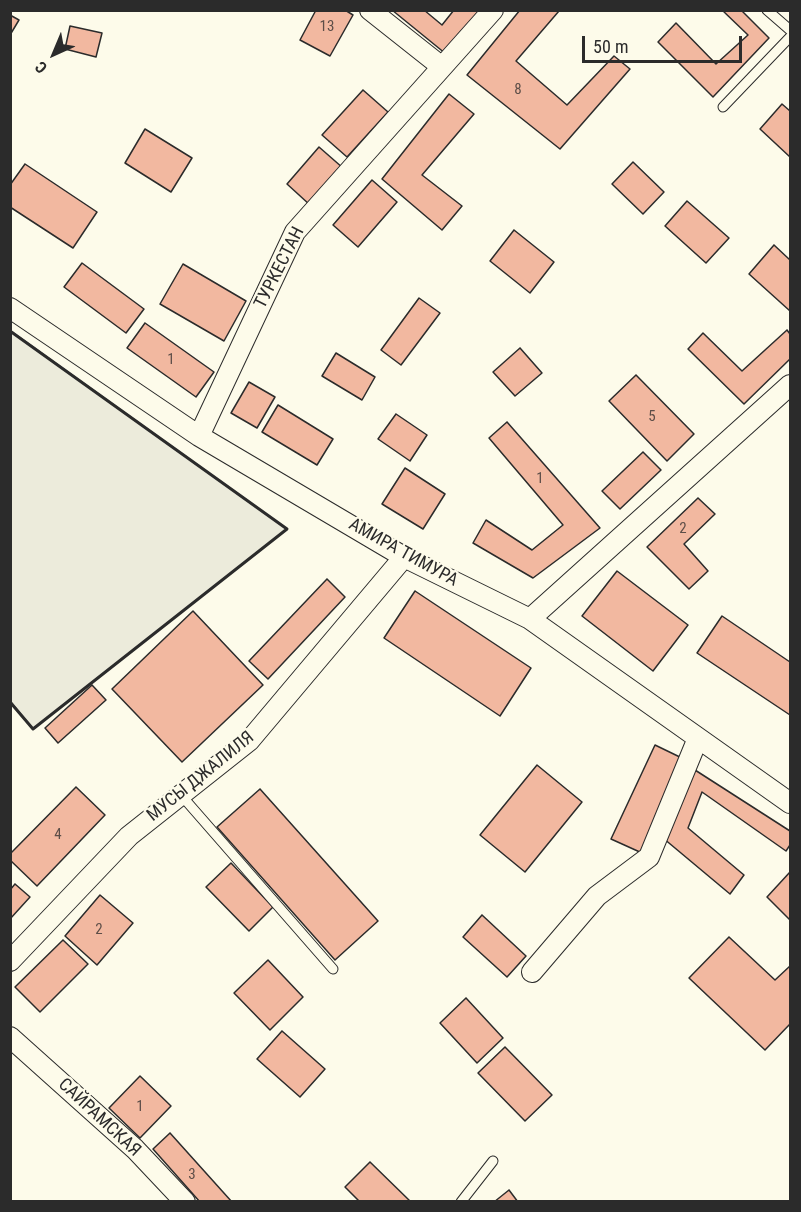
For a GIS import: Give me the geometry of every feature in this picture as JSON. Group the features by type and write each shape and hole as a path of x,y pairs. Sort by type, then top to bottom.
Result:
{"street":[{"path":"370,10 442,67"},
{"name":"ТУРКЕСТАН","path":"199,436 295,232 493,10"},
{"name":"АМИРА ТИМУРА","path":"10,308 199,436 404,557 530,619 790,803"},
{"path":"530,619 790,385"},
{"name":"МУСЫ ДЖАЛИЛЯ","path":"10,961 129,836 249,741 404,557"},
{"path":"532,972 597,896 649,857 698,738"},
{"name":"САЙРАМСКАЯ","path":"10,1037 135,1149 185,1202"}],"lane":[{"path":"768,10 790,30"},
{"path":"723,107 790,37"},
{"path":"181,795 333,969"},
{"path":"461,1202 493,1161"}],"shaded area":[{"path":"11,331 287,529 33,729 11,702"}],"building":[{"path":"316,10 345,10 353,15 330,56 300,40"},
{"path":"392,10 424,10 442,25 454,10 483,10 446,54"},
{"path":"520,10 559,11 516,61 567,105 614,56 630,69 560,149 467,75"},
{"path":"722,10 741,10 769,38 713,97 658,42 676,23 716,64 748,35"},
{"path":"10,15 19,20 10,35"},
{"path":"70,26 102,33 96,57 65,49"},
{"path":"363,90 388,112 347,157 322,135"},
{"path":"449,94 474,114 422,175 462,206 442,230 382,179"},
{"path":"782,104 790,111 790,157 760,129"},
{"path":"145,129 192,158 171,192 125,163"},
{"path":"319,147 343,168 310,205 287,184"},
{"path":"633,162 664,192 643,214 612,184"},
{"path":"25,164 97,212 73,248 10,207 10,185"},
{"path":"372,180 397,202 358,247 333,225"},
{"path":"687,201 729,238 706,263 665,226"},
{"path":"514,230 554,262 530,293 490,261"},
{"path":"774,245 790,260 790,311 749,274"},
{"path":"82,263 144,309 126,333 64,287"},
{"path":"183,264 246,301 224,341 160,304"},
{"path":"419,298 440,313 401,365 381,350"},
{"path":"145,323 214,372 196,397 127,348"},
{"path":"787,330 790,334 790,359 744,404 688,349 703,333 742,371"},
{"path":"520,348 542,373 515,396 493,372"},
{"path":"336,353 375,377 362,400 322,376"},
{"path":"636,375 694,434 667,461 609,401"},
{"path":"249,382 275,397 257,428 231,413"},
{"path":"278,405 333,439 317,465 262,432"},
{"path":"396,414 427,435 410,461 378,439"},
{"path":"507,422 600,528 533,578 473,543 486,520 532,550 563,525 489,438"},
{"path":"643,452 661,470 620,509 602,491"},
{"path":"405,468 445,494 423,529 382,504"},
{"path":"698,498 715,514 684,544 708,571 689,589 647,547"},
{"path":"617,571 688,625 653,671 582,616"},
{"path":"327,579 345,597 268,679 249,661"},
{"path":"415,591 531,668 500,716 384,638"},
{"path":"193,611 263,685 182,762 112,689"},
{"path":"722,616 790,662 790,715 697,653"},
{"path":"92,685 106,700 58,743 45,728"},
{"path":"655,745 686,760 642,853 611,839"},
{"path":"537,765 582,802 525,872 480,835"},
{"path":"695,770 790,831 790,845 786,851 702,792 688,828 744,875 730,894 663,838"},
{"path":"76,787 105,815 37,886 10,860 10,854"},
{"path":"260,789 378,921 335,960 217,827"},
{"path":"231,863 273,907 249,931 206,887"},
{"path":"790,872 790,920 767,897"},
{"path":"15,884 30,897 10,919 10,890"},
{"path":"100,895 133,923 97,965 65,936"},
{"path":"482,915 526,956 507,977 463,937"},
{"path":"729,937 775,980 790,966 790,1024 765,1050 689,978"},
{"path":"63,940 88,964 40,1012 15,987"},
{"path":"268,960 303,997 270,1030 234,993"},
{"path":"466,998 503,1038 477,1063 440,1023"},
{"path":"282,1031 325,1069 300,1097 257,1059"},
{"path":"505,1047 552,1095 525,1121 478,1073"},
{"path":"140,1076 171,1106 140,1138 109,1108"},
{"path":"170,1133 232,1202 200,1202 153,1149"},
{"path":"370,1162 411,1202 360,1202 345,1187"},
{"path":"509,1190 518,1202 494,1202"}],"wall":[{"path":"10,331 287,529 33,729 10,702"}]}
